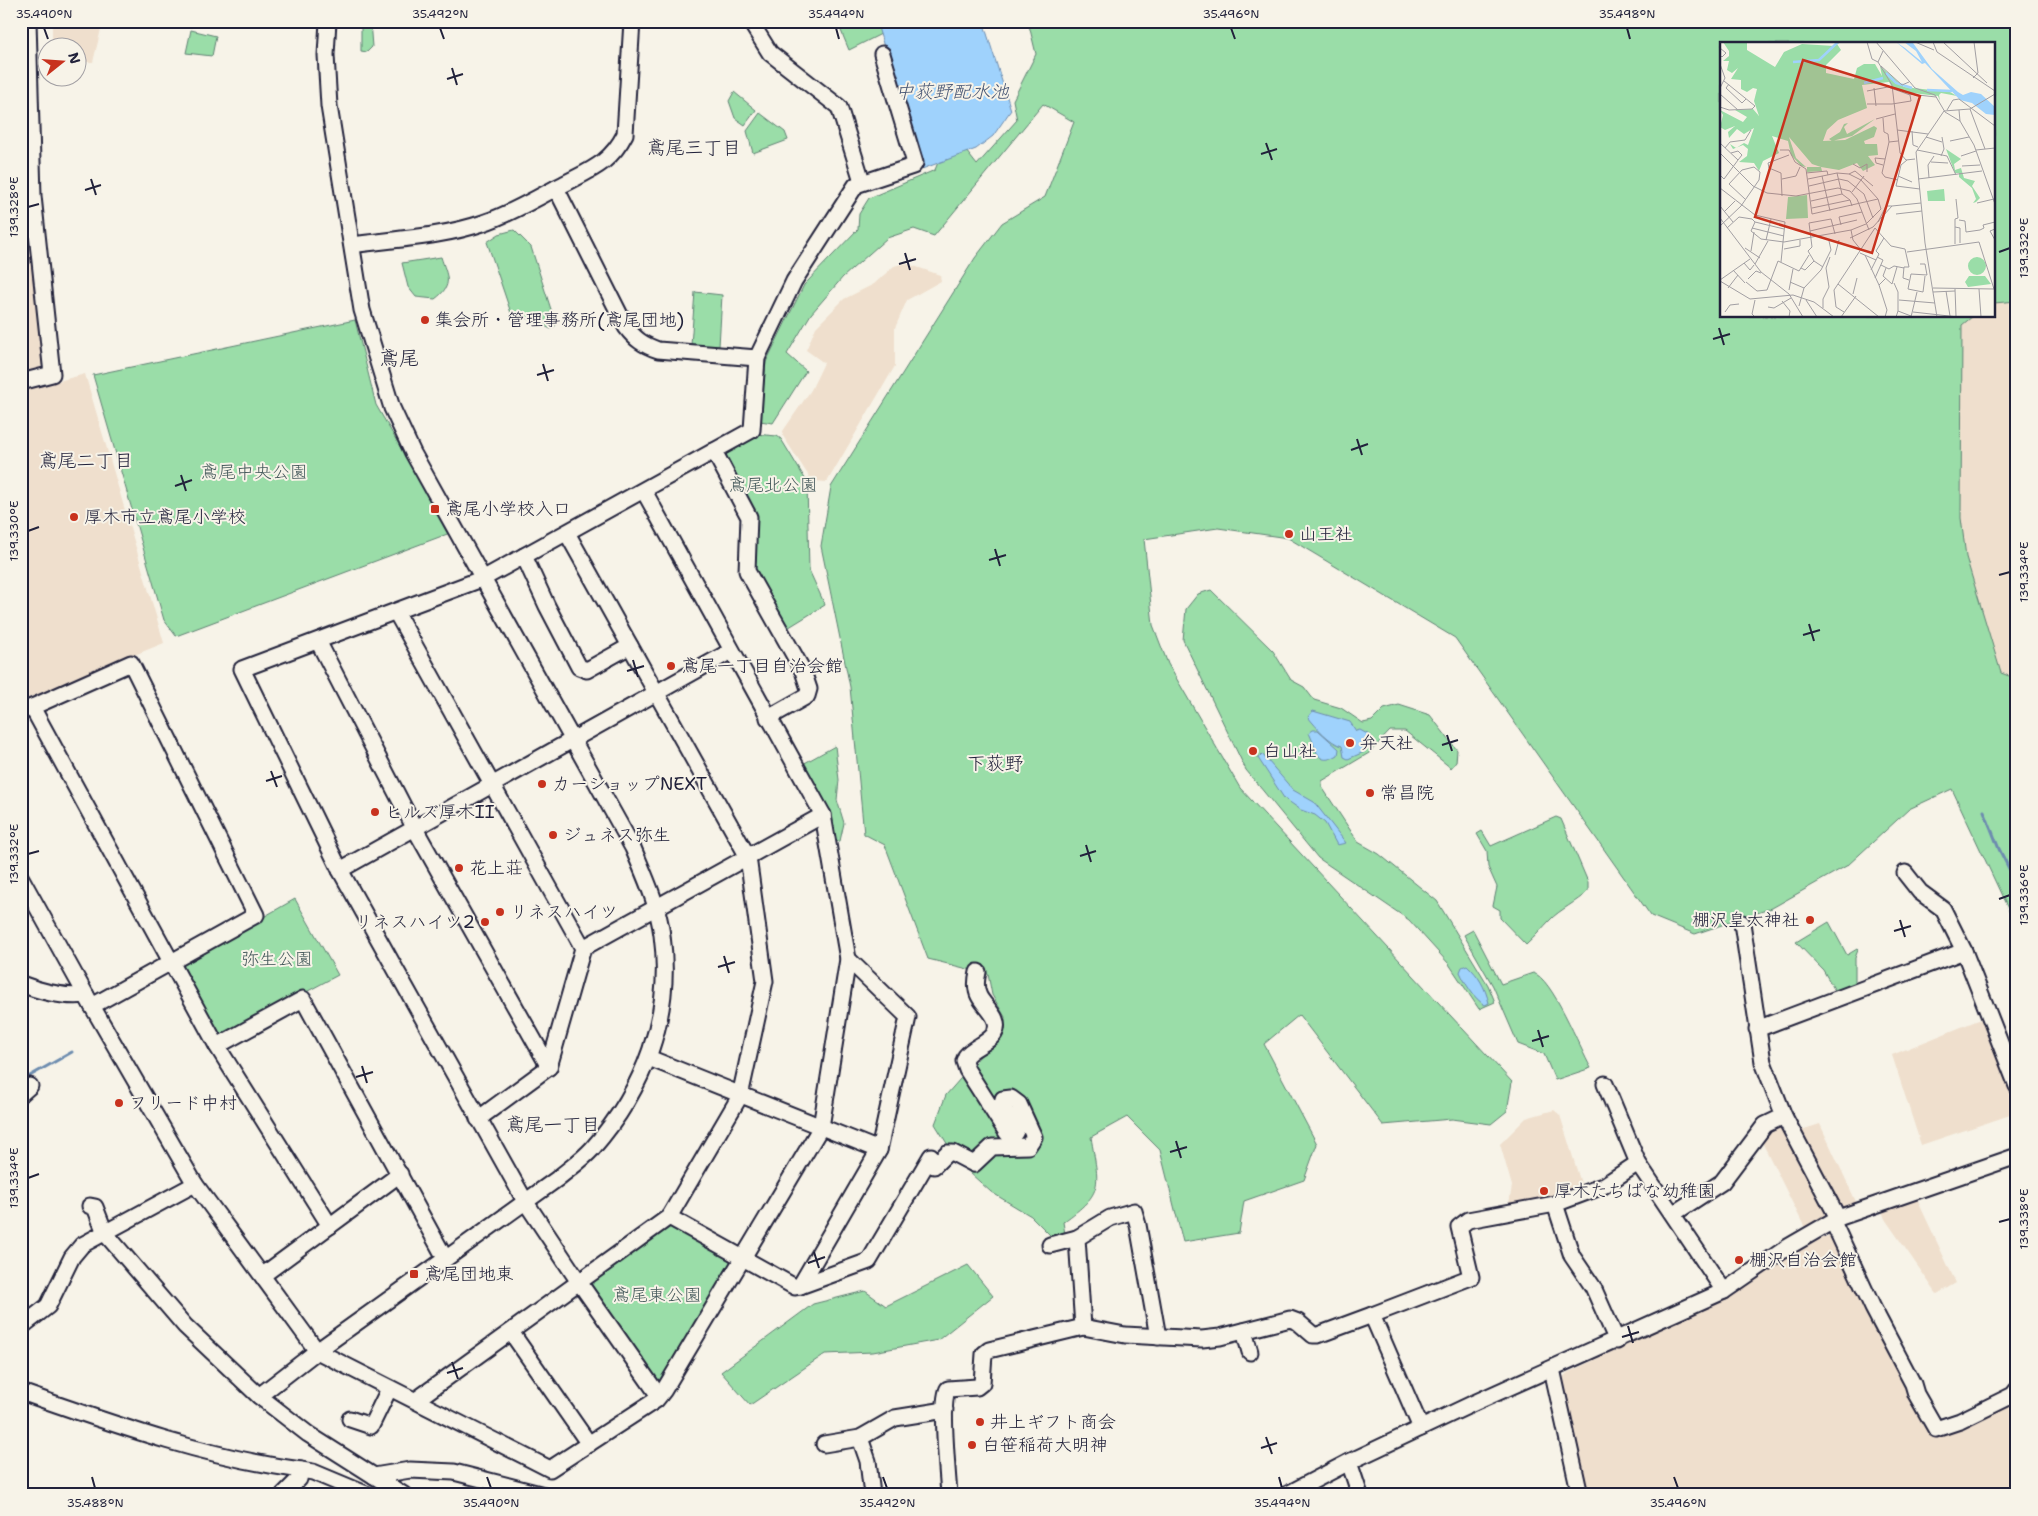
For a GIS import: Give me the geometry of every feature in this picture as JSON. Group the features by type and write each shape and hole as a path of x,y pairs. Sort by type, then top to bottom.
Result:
{"street":[{"path":"21,382 52,374 27,197 28,21"},
{"path":"259,1396 317,1351 558,1179 590,1150 617,1119 636,1088 649,1058 657,1033 664,970 662,935 656,907 634,848 414,453 392,408 364,318 352,246 329,106 326,55 328,21"},
{"path":"352,246 457,230 483,223 520,208 601,164 617,151 625,134 632,21"},
{"path":"750,21 770,53 839,107 862,181"},
{"path":"659,1396 525,1201 340,870 242,669 484,578 752,430 757,358 794,281 856,185 862,181 913,166 915,162 882,54"},
{"path":"556,188 623,321 635,338 646,346 658,350 757,358"},
{"path":"714,451 749,517 747,570 803,671 809,690 807,696 768,718"},
{"path":"21,878 89,1001 195,1184 317,1351 550,1469 656,1400 664,1390 821,1127 848,959 823,816 644,490"},
{"path":"416,1400 669,1217 740,1096 765,981 748,857 567,533"},
{"path":"524,556 546,606 579,667 587,670 630,646"},
{"path":"396,612 583,948"},
{"path":"318,641 414,827 548,1067"},
{"path":"340,870 731,651"},
{"path":"21,984 50,994 76,996 89,1001 172,962 256,915 131,663 27,709 172,962 217,1046 330,1226"},
{"path":"478,1119 548,1067 583,948 823,816"},
{"path":"1905,873 1920,892 1943,909 1964,952 2017,1086"},
{"path":"1742,923 1763,1062 1784,1116 1836,1220 1872,1308 1936,1429 1960,1421 2014,1395 2017,1390"},
{"path":"1757,1029 1964,952"},
{"path":"800,1286 879,1150 908,1017 848,959"},
{"path":"669,1217 795,1286 800,1286 869,1261 917,1180 931,1161 947,1153 953,1153 974,1164 992,1147 1028,1146 1034,1137 1019,1104 1011,1098 1003,1099 1001,1108 1019,1125 1014,1133 1006,1133 967,1070 964,1061 966,1056 993,1035 997,1024 979,995 976,981 978,972"},
{"path":"217,1046 302,999 446,1258"},
{"path":"649,1058 879,1150"},
{"path":"1605,1084 1638,1163 1724,1291"},
{"path":"1673,1214 1722,1182 1765,1125 1784,1116"},
{"path":"1286,1495 1349,1462 1421,1428 1724,1291 1788,1247 1836,1220 2017,1156"},
{"path":"949,1495 945,1393 948,1389 978,1387 982,1383 984,1354 989,1350 1083,1326 1125,1335 1202,1339 1244,1332 1290,1319 1298,1322 1313,1335 1318,1335 1471,1277 1459,1227 1468,1220 1555,1204 1603,1186 1638,1163"},
{"path":"263,1275 400,1174"},
{"path":"21,1327 48,1306 72,1257 82,1244 195,1184"},
{"path":"1555,1204 1572,1256 1594,1287 1616,1340"},
{"path":"90,1206 95,1207 105,1233 185,1326 259,1396 308,1434 404,1495"},
{"path":"1050,1245 1077,1238 1110,1218 1134,1211 1158,1337"},
{"path":"1077,1238 1083,1326"},
{"path":"1372,1315 1421,1428"},
{"path":"511,1332 588,1444"},
{"path":"1244,1332 1250,1352"},
{"path":"1552,1369 1580,1495"},
{"path":"350,1419 371,1426 389,1389"},
{"path":"21,1392 183,1447 252,1464 313,1472 368,1495"},
{"path":"824,1444 860,1438 896,1418 945,1410"},
{"path":"860,1438 868,1461 872,1495"},
{"path":"1349,1462 1360,1495"},
{"path":"284,1495 299,1479 301,1470"},
{"path":"374,1476 410,1470 454,1472 544,1495"}],"shaded area":[{"path":"52,21 103,21 93,62 88,62 88,38 52,38"},
{"path":"21,204 26,210 44,363 38,370 21,375"},
{"path":"1996,242 2017,250 2017,719 1962,682 1893,318 1996,318"},
{"path":"905,263 940,275 941,281 907,300 895,328 895,366 827,482 812,481 783,436 783,431 811,390 824,363 806,350 816,327 844,299 874,284 894,266"},
{"name":"厚木市立鳶尾小学校","path":"85,374 164,643 21,701 21,391"},
{"path":"1986,1017 2012,1089 2016,1113 1921,1145 1892,1055"},
{"path":"1554,1110 1560,1115 1583,1190 1508,1210 1512,1186 1500,1144 1526,1118"},
{"path":"1781,1122 1832,1215 1806,1230 1760,1138"},
{"path":"1820,1124 1858,1206 1843,1211 1795,1132"},
{"path":"1916,1197 1956,1283 1937,1294 1885,1219 1882,1211"},
{"path":"1830,1235 1835,1237 1934,1434 2017,1397 2017,1495 1586,1495 1562,1379 1567,1373 1731,1295 1807,1245"}],"green space":[{"path":"361,21 370,21 372,47 367,52 361,51"},
{"path":"837,21 907,21 849,50"},
{"path":"1028,21 2017,21 2017,301 1996,303 1996,42 1720,42 1720,318 1971,318 1962,325 1961,518 1966,557 2001,673 2017,679 2017,928 1952,789 1909,809 1848,865 1772,908 1695,934 1651,916 1455,638 1288,538 1218,528 1144,539 1153,625 1168,664 1240,788 1512,1082 1507,1111 1491,1124 1452,1119 1383,1125 1299,1015 1264,1044 1317,1144 1304,1180 1244,1201 1239,1233 1183,1242 1160,1150 1127,1117 1091,1137 1096,1167 1096,1187 1086,1203 1063,1222 1065,1234 1053,1238 1031,1216 991,1192 959,1163 935,1124 946,1095 1003,1030 1005,1017 992,995 988,974 928,959 885,845 864,834 850,687 821,546 831,487 975,258 1002,223 1045,197 1074,122 1043,104 934,236 914,229 887,238 843,277 811,314 787,354 806,371 773,423 760,421 766,362 804,285 858,229 859,214 869,198 935,170 944,147 959,142 977,165 1017,120 1013,100 1036,54"},
{"path":"191,30 216,36 212,56 186,53"},
{"path":"734,92 756,110 745,125 735,118 729,101"},
{"path":"760,113 785,132 788,140 753,153 747,131"},
{"path":"514,230 531,247 556,325 551,329 525,317 512,316 487,242 499,234"},
{"path":"441,257 447,275 445,289 435,299 416,297 408,287 402,263"},
{"path":"695,292 722,295 719,346 691,345"},
{"name":"鳶尾中央公園","path":"355,320 376,405 450,533 176,636 164,620 93,375"},
{"name":"鳶尾北公園","path":"755,434 777,436 781,439 807,482 809,570 825,605 786,629 753,572 756,516 722,457 724,452"},
{"path":"1211,590 1273,651 1291,680 1304,687 1314,700 1341,708 1363,723 1372,721 1384,709 1399,705 1430,715 1457,750 1456,762 1451,768 1405,731 1390,731 1369,753 1322,781 1322,787 1358,842 1379,854 1437,901 1488,985 1495,1002 1479,1009 1449,964 1409,920 1318,858 1246,770 1183,640 1186,609 1198,594"},
{"path":"835,746 839,780 837,800 844,823 840,841 835,842 801,765"},
{"path":"1556,817 1561,819 1588,882 1588,891 1554,916 1526,945 1500,918 1500,910 1493,906 1497,887 1488,867 1487,851 1477,834 1482,831 1491,846"},
{"name":"弥生公園","path":"295,899 338,975 222,1037 218,1036 180,968 181,964"},
{"path":"1829,922 1847,955 1858,950 1855,958 1855,987 1837,994 1823,970 1796,942"},
{"path":"1473,930 1501,984 1533,973 1540,977 1549,987 1591,1068 1555,1080 1544,1054 1518,1044 1493,986 1464,935"},
{"name":"鳶尾東公園","path":"666,1225 732,1259 733,1265 661,1386 589,1287 589,1281"},
{"path":"968,1265 993,1296 938,1340 873,1352 825,1354 750,1405 721,1372 813,1304 865,1291 886,1306"}],"water":[{"name":"中荻野配水池","path":"876,21 983,21 1011,110 993,136 976,149 922,169"},
{"path":"1313,711 1350,722 1356,731 1360,730 1371,736 1372,743 1364,752 1348,759 1344,757 1342,746 1328,738 1308,717"},
{"path":"1313,730 1318,730 1339,749 1338,755 1325,759 1318,755 1309,733"},
{"path":"1262,754 1293,790 1314,802 1346,843 1337,845 1325,823 1315,815 1301,810 1284,798 1258,758"},
{"path":"1467,965 1481,982 1489,1003 1485,1005 1481,1002 1467,986 1460,972 1462,967"}],"waterway":[{"path":"1984,811 1999,849 2017,884"},
{"path":"21,1081 72,1052"}],"place":[{"name":"集会所・管理事務所(鳶尾団地)","path":"425,320"},
{"name":"鳶尾小学校入口","path":"435,509"},
{"name":"厚木市立鳶尾小学校","path":"74,517"},
{"name":"山王社","path":"1289,534"},
{"name":"鳶尾一丁目自治会館","path":"671,666"},
{"name":"弁天社","path":"1350,743"},
{"name":"白山社","path":"1253,751"},
{"name":"カーショップNEXT","path":"542,784"},
{"name":"常昌院","path":"1370,793"},
{"name":"ヒルズ厚木II","path":"375,812"},
{"name":"ジュネス弥生","path":"553,835"},
{"name":"花上荘","path":"459,868"},
{"name":"リネスハイツ","path":"500,912"},
{"name":"棚沢皇太神社","path":"1810,920"},
{"name":"リネスハイツ2","path":"485,922"},
{"name":"フリード中村","path":"119,1103"},
{"name":"厚木たちばな幼稚園","path":"1544,1191"},
{"name":"棚沢自治会館","path":"1739,1260"},
{"name":"鳶尾団地東","path":"414,1274"},
{"name":"井上ギフト商会","path":"980,1422"},
{"name":"白笹稲荷大明神","path":"972,1445"}],"district":[{"name":"鳶尾三丁目","path":"694,147"},
{"name":"鳶尾","path":"399,358"},
{"name":"鳶尾二丁目","path":"86,460"},
{"name":"下荻野","path":"995,763"},
{"name":"鳶尾一丁目","path":"553,1124"}]}
